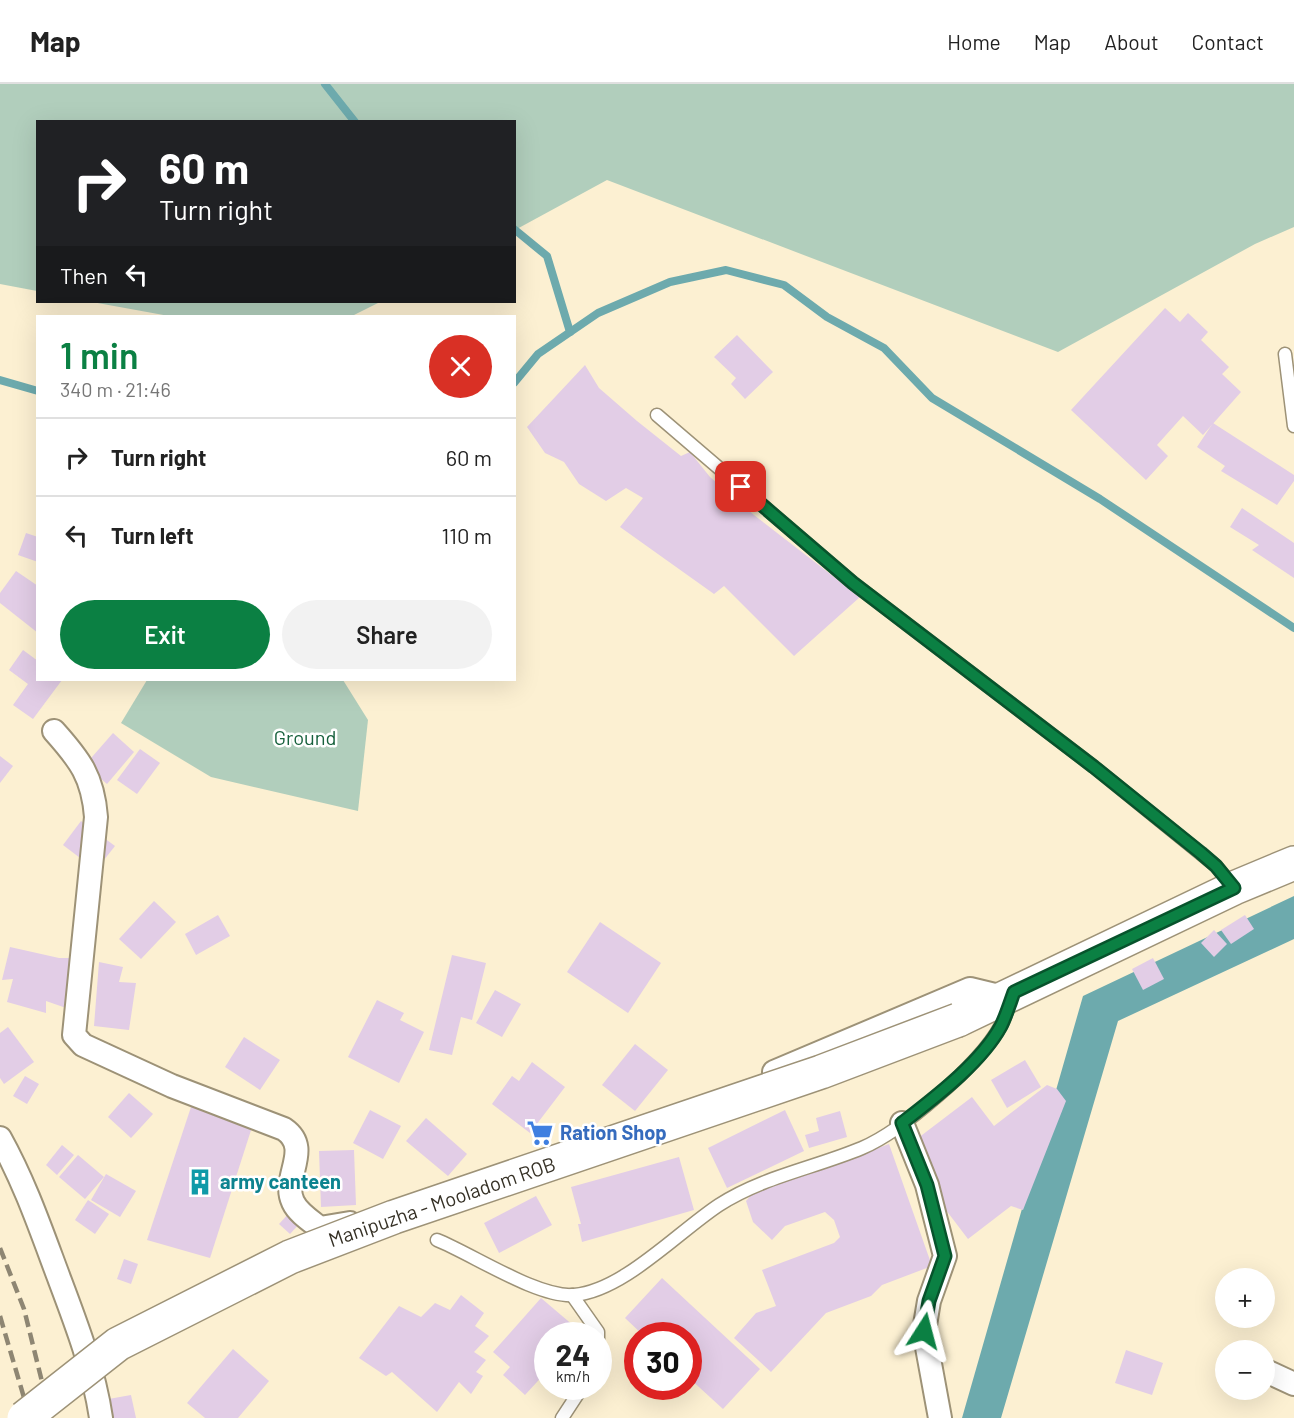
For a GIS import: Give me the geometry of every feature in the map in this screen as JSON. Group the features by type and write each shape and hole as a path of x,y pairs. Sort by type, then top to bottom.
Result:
{"main road":[{"name":"Manipuzha - Mooladom ROB","path":"24,1418 118,1344 290,1257 394,1217 821,1072 958,1020 1234,888 1294,863"}],"street":[{"path":"54,731 84,767 91,782 96,817 74,1035 83,1045 172,1086 291,1134 298,1151 290,1194 294,1204 320,1228 338,1227 794,1065 970,989 1009,994"},
{"path":"902,1123 927,1185 945,1256 929,1301 924,1331 940,1418"},
{"path":"0,1138 28,1195 78,1329 97,1393 101,1418"},
{"path":"1275,1375 1294,1384"}],"lane":[{"path":"1285,354 1294,426"},
{"path":"657,415 853,583 1094,767 1216,866 1234,888"},
{"path":"437,1240 550,1293 573,1295 596,1291 618,1279 719,1205 757,1185 861,1148 902,1123 930,1101 987,1046 1000,1027 1009,994"},
{"path":"573,1295 591,1322"},
{"path":"562,1418 574,1400"}],"green space":[{"path":"0,84 1294,84 1294,227 1255,244 1058,352 607,180 516,229 516,120 36,120 36,291 0,284"},
{"path":"98,303 378,303 354,315 164,315"},
{"name":"Ground","path":"146,681 344,681 368,720 358,811 211,777 121,723"}],"water":[{"path":"1294,896 1294,939 1118,1021 1001,1418 962,1418 1083,996"}],"building":[{"path":"1165,308 1180,322 1188,313 1208,332 1201,340 1229,367 1222,374 1241,392 1203,435 1183,416 1157,445 1168,456 1146,480 1071,410"},
{"path":"737,335 773,372 745,399 731,384 736,378 714,357"},
{"path":"585,365 599,388 637,421 681,456 690,452 710,477 754,515 860,597 794,656 724,586 714,594 620,527 643,498 626,488 606,501 579,484 564,462 545,453 527,427"},
{"path":"1213,423 1294,475 1294,481 1277,505 1221,471 1225,466 1197,447"},
{"path":"1242,508 1294,543 1294,578 1252,550 1259,545 1230,527"},
{"path":"26,533 36,536 36,561 18,555"},
{"path":"16,571 36,585 36,631 0,603 0,593"},
{"path":"23,650 36,660 36,681 61,681 33,719 13,705 28,684 9,670"},
{"path":"113,733 134,752 107,784 85,765"},
{"path":"140,749 160,763 137,794 117,780"},
{"path":"0,756 13,766 0,783"},
{"path":"81,821 115,846 96,870 63,845"},
{"path":"154,901 176,922 141,959 119,939"},
{"path":"218,915 230,936 196,955 185,934"},
{"path":"1245,915 1254,929 1231,944 1221,930"},
{"path":"600,922 661,963 628,1013 567,972"},
{"path":"1214,930 1227,944 1214,957 1201,943"},
{"path":"10,947 59,958 75,958 69,1009 46,1001 46,1013 7,1002 13,979 2,980"},
{"path":"452,955 486,963 472,1020 461,1017 452,1055 429,1050"},
{"path":"1153,958 1164,979 1143,990 1132,969"},
{"path":"99,962 123,967 119,982 136,983 129,1030 94,1026"},
{"path":"495,990 521,1004 502,1037 476,1023"},
{"path":"377,1000 404,1013 400,1020 424,1032 399,1083 348,1057"},
{"path":"8,1027 34,1062 4,1084 0,1078 0,1033"},
{"path":"244,1037 280,1060 260,1090 225,1067"},
{"path":"635,1044 668,1070 635,1111 602,1085"},
{"path":"1025,1060 1041,1087 1007,1108 991,1080"},
{"path":"532,1062 565,1087 530,1133 492,1104 512,1076 519,1081"},
{"path":"25,1076 39,1084 27,1104 13,1096"},
{"path":"1047,1085 1057,1089 1066,1101 1023,1210 1011,1206 968,1239 901,1151 972,1097 994,1126"},
{"path":"129,1093 153,1114 131,1138 108,1117"},
{"name":"army canteen","path":"192,1104 253,1124 210,1258 147,1240"},
{"path":"370,1110 401,1126 383,1159 353,1143"},
{"path":"785,1110 804,1151 727,1188 708,1148"},
{"path":"840,1111 847,1137 809,1148 805,1135 819,1131 816,1118"},
{"path":"426,1118 467,1154 448,1176 406,1141"},
{"path":"889,1144 932,1266 882,1285 871,1296 826,1313 771,1372 734,1338 756,1313 776,1306 762,1270 834,1243 840,1237 834,1220 825,1212 785,1226 772,1240 753,1222 746,1201 752,1194"},
{"path":"62,1145 74,1155 57,1175 46,1165"},
{"path":"354,1150 356,1205 321,1207 319,1151"},
{"path":"78,1155 104,1177 85,1199 59,1177"},
{"path":"679,1157 694,1210 582,1242 578,1224 581,1224 571,1187"},
{"path":"106,1174 136,1191 120,1217 91,1200"},
{"path":"536,1196 552,1225 499,1253 484,1223"},
{"path":"88,1200 109,1214 95,1234 75,1220"},
{"path":"291,1211 302,1221 290,1234 279,1224"},
{"path":"124,1259 138,1264 131,1284 117,1279"},
{"path":"662,1278 760,1369 723,1409 702,1390 702,1322 629,1322 625,1318"},
{"path":"461,1295 484,1313 475,1326 489,1336 474,1352 486,1360 476,1372 483,1376 471,1394 459,1382 437,1412 392,1372 386,1376 359,1358 399,1306 421,1317 435,1303 450,1310"},
{"path":"541,1298 569,1322 534,1322 534,1385 525,1395 503,1375 510,1367 493,1352"},
{"path":"233,1349 269,1381 238,1418 205,1418 187,1403"},
{"path":"1126,1350 1163,1363 1152,1395 1115,1383"},
{"path":"131,1395 136,1418 106,1418 103,1400"}],"waterway":[{"path":"325,84 353,120"},
{"path":"516,231 547,256 570,332"},
{"path":"516,381 538,354 598,313 670,282 726,270 784,285 827,317 884,348 932,398 1100,499 1294,628"},
{"path":"0,380 36,390"}],"railway":[{"path":"0,1248 24,1309 51,1418"},
{"path":"0,1316 30,1418"}],"place":[{"name":"Ration Shop","path":"540,1133"},
{"name":"army canteen","path":"200,1182"}],"route":[{"path":"741,487 853,583 1094,767 1201,853 1216,866 1234,888 1014,992 1000,1027 987,1046 930,1101 902,1123 927,1185 945,1256 929,1301 924,1331"}]}
